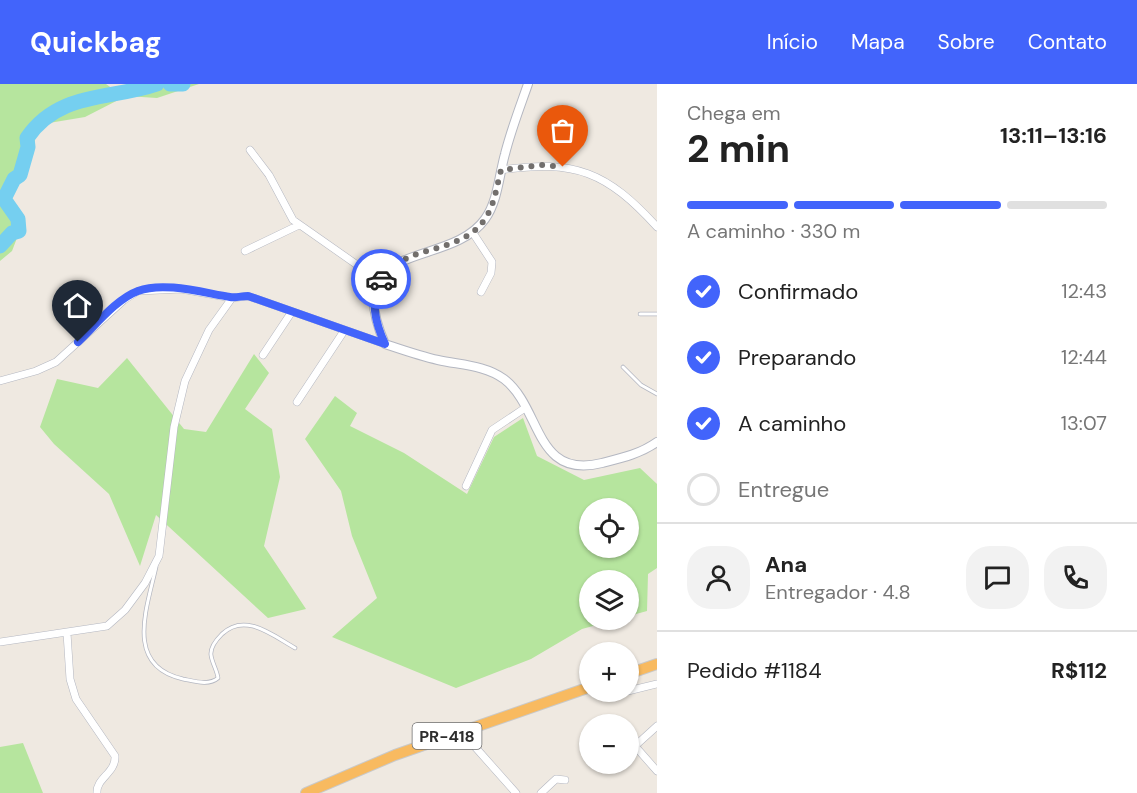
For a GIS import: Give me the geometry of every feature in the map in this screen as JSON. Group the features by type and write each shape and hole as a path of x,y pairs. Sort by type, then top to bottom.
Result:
{"highway":[{"path":"639,670 657,664"},
{"name":"PR-418","path":"306,793 395,755 579,692"}],"street":[{"path":"385,344 375,315 375,301 380,280 404,258 453,244 473,233 492,206 528,84"},
{"path":"250,150 269,175 288,213 299,225 380,280"},
{"path":"501,170 541,165 598,176 625,194 657,227"},
{"path":"245,250 299,225"},
{"path":"473,233 492,262 491,273 481,292"},
{"path":"0,381 36,371 56,362 124,300 138,291 195,290 232,298 248,296 291,313 385,344 496,374 512,386 546,446 560,459 572,464 592,465 623,458 657,442"},
{"path":"0,642 99,628 114,621 145,583 159,556 178,407 201,344 232,298"},
{"path":"263,355 291,313"},
{"path":"297,402 344,331"},
{"path":"466,486 492,430 525,408"},
{"path":"67,633 70,680 76,699 115,756 114,767 98,785 97,793"},
{"path":"639,688 657,684"},
{"path":"657,726 635,746 657,771"},
{"path":"469,729 476,748 516,793"},
{"path":"541,793 556,779 565,780"}],"lane":[{"path":"640,314 657,314"},
{"path":"623,367 641,385 657,394"},
{"path":"159,556 143,634 150,660 158,669 180,678 204,683 214,681 218,678 211,656 212,648 228,629 244,624 257,626 295,648"}],"green space":[{"path":"0,84 106,84 123,96 148,94 172,84 199,84 157,98 126,96 85,117 49,123 36,132 33,155 6,196 22,225 12,251 0,261"},
{"path":"254,354 269,373 245,409 272,429 280,477 264,546 306,609 268,618 156,515 140,566 109,494 54,444 40,427 57,379 98,388 127,358 184,429 206,432"},
{"path":"335,396 357,413 350,426 404,453 467,494 494,437 523,418 537,456 584,480 640,468 657,484 657,568 648,574 647,611 639,613 639,570 579,570 580,630 531,659 456,688 332,637 377,598 352,536 341,491 305,439"},
{"path":"23,743 43,793 0,793 0,747"}],"waterway":[{"path":"0,246 12,233 19,231 18,219 4,199 14,179 20,175 28,147 27,138 40,123 54,112 70,104 157,84"},
{"path":"170,84 183,84"}],"way so far":[{"path":"381,279 404,258 453,244 473,233 481,225 492,206 501,170 541,165 563,167"}],"route":[{"path":"78,342 131,294 156,288 195,290 232,298 248,296 385,344 375,315 377,289 381,279"}]}
